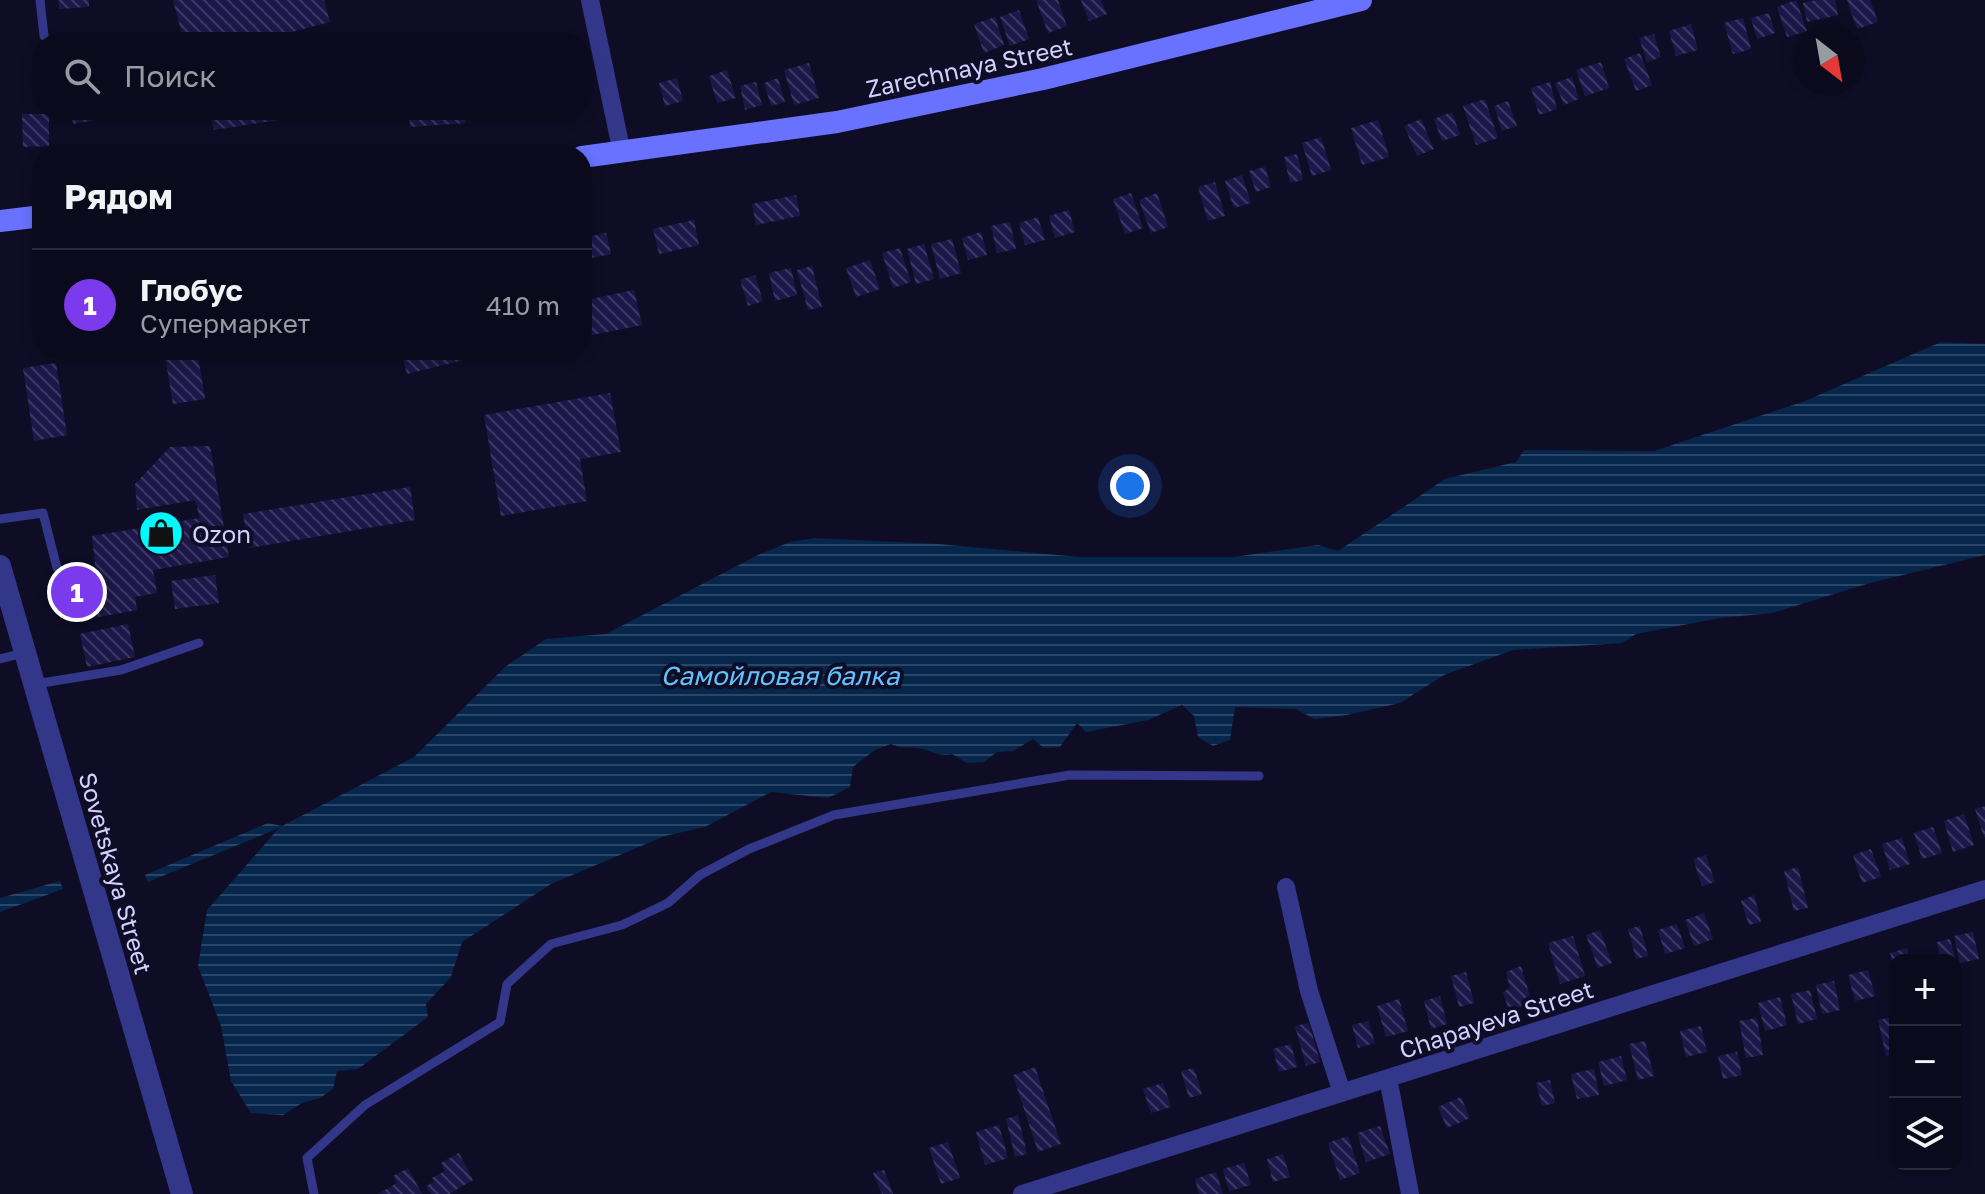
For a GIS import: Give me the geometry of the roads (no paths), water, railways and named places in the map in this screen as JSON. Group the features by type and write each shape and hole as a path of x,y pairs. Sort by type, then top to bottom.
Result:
{"main road":[{"name":"Zarechnaya Street","path":"592,156 837,122 1043,79 1361,0"},
{"path":"0,221 32,217"}],"street":[{"path":"590,0 622,153"},
{"name":"Sovetskaya Street","path":"0,566 182,1194"},
{"path":"1286,887 1309,991 1342,1093"},
{"name":"Chapayeva Street","path":"1022,1194 1985,889"},
{"path":"1388,1078 1410,1194"}],"lane":[{"path":"40,0 44,32"},
{"path":"0,519 43,513 57,568"},
{"path":"34,684 121,670 199,643"},
{"path":"0,659 25,652"},
{"path":"314,1194 307,1158 365,1105 500,1022 507,984 551,944 622,925 668,903 700,875 749,849 834,815 1070,775 1259,776"}],"water":[{"name":"Самойловая балка","path":"1941,342 1985,344 1985,555 1870,583 1772,613 1720,618 1636,634 1622,643 1513,650 1444,675 1400,703 1347,715 1314,719 1296,709 1235,707 1230,740 1213,746 1198,737 1194,716 1182,705 1148,720 1086,732 1077,723 1060,747 1044,748 1033,739 1013,751 997,752 984,762 967,763 952,754 891,744 875,750 853,767 850,787 828,798 771,792 705,827 665,836 551,884 462,942 451,977 426,1004 428,1017 358,1069 337,1071 333,1089 320,1098 302,1103 283,1115 251,1113 231,1081 221,1026 198,966 207,910 279,828 148,882 145,875 268,823 282,826 414,757 505,667 546,639 606,634 758,555 790,542 815,538 938,544 1080,557 1234,557 1318,545 1338,551 1445,479 1516,462 1524,450 1654,451 1805,401"},
{"path":"60,881 63,889 0,912 0,898"}],"place":[{"name":"Ozon","path":"161,533"},
{"name":"Глобус","path":"77,592"}]}
